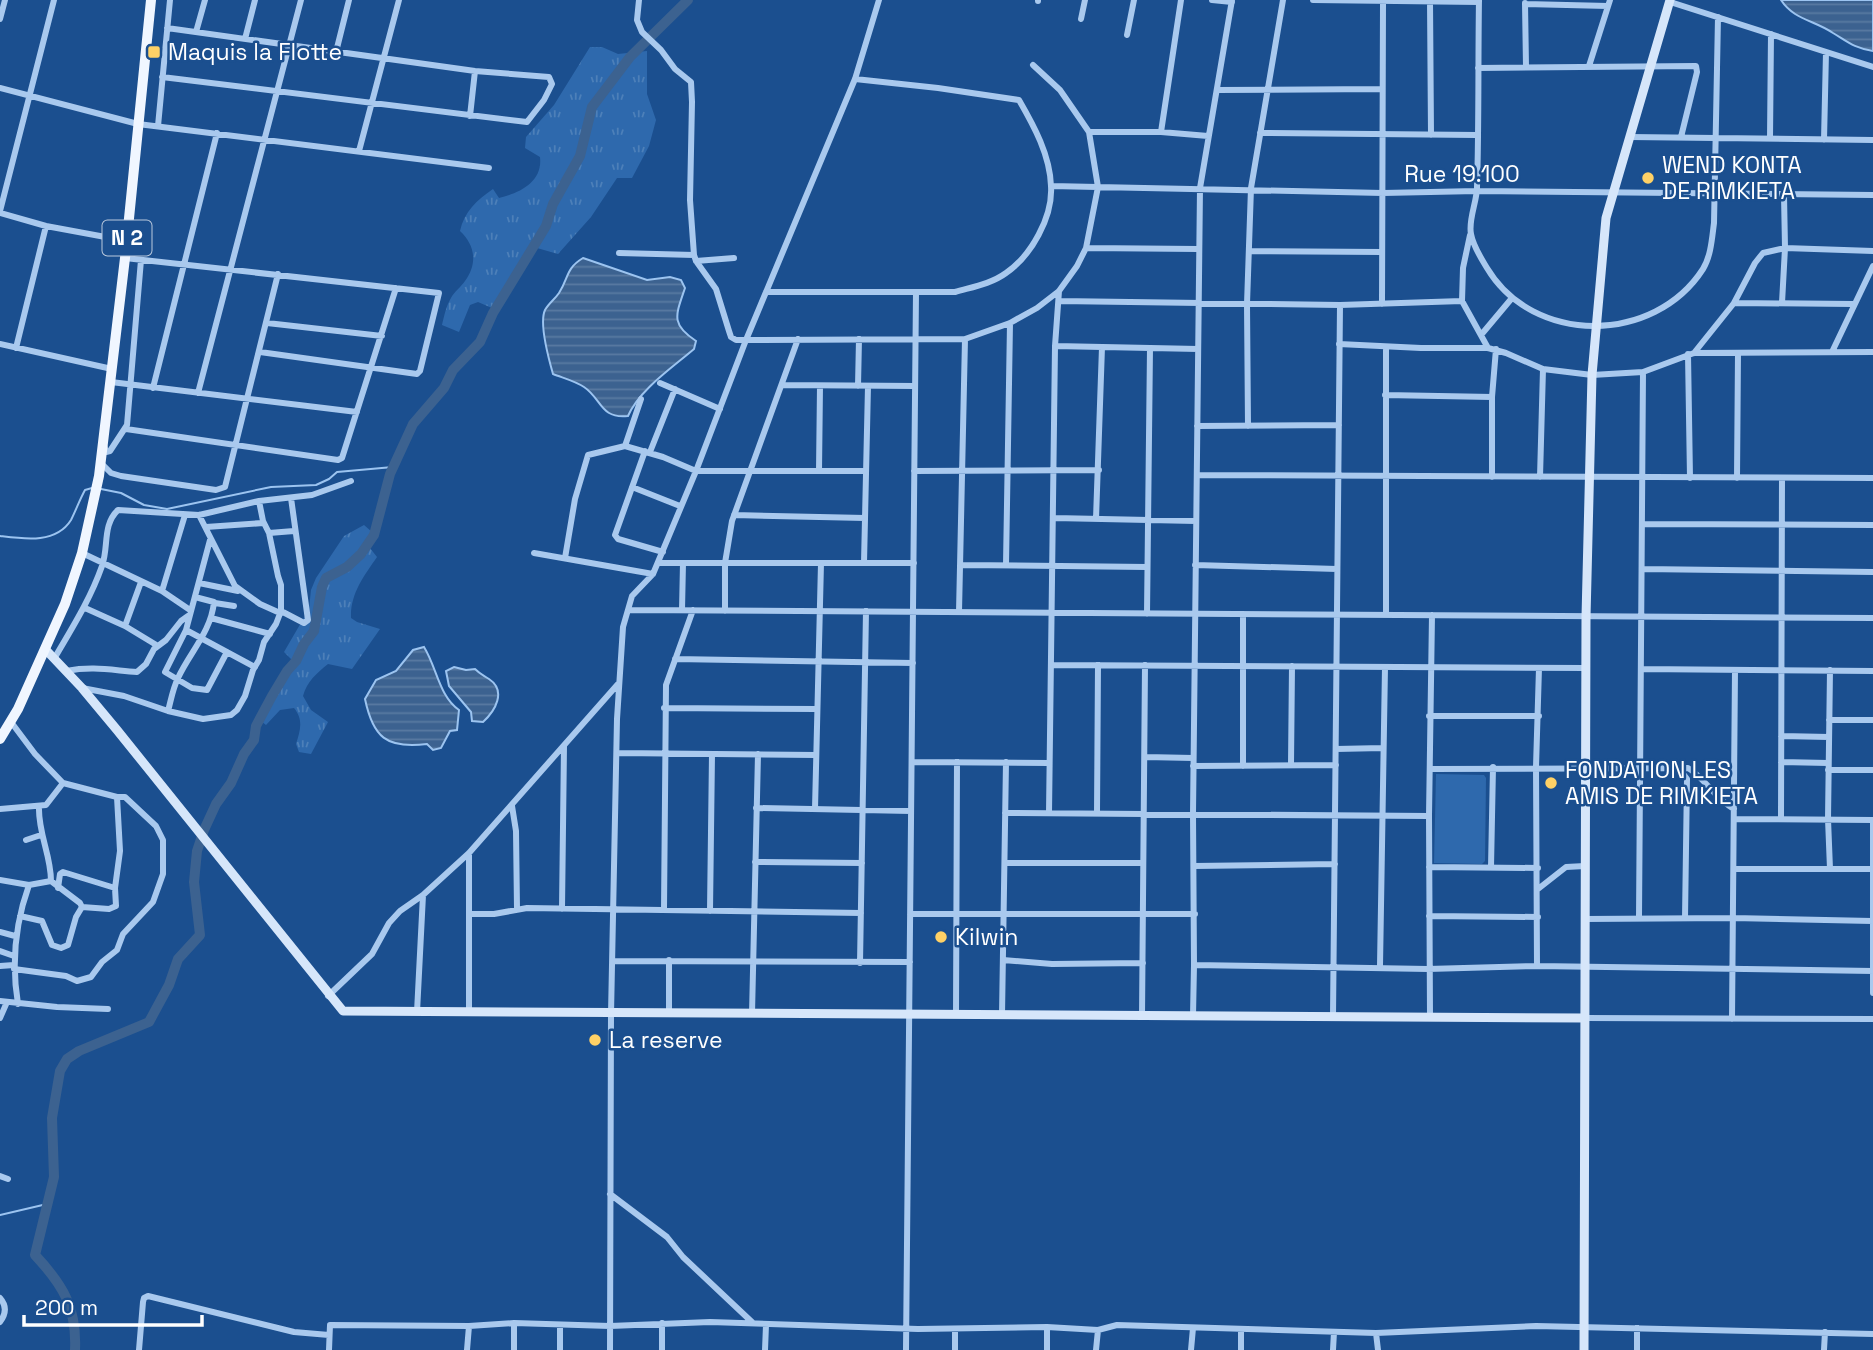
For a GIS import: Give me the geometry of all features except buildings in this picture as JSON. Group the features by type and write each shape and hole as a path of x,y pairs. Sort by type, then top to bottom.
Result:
{"main road":[{"name":"N 2","path":"0,739 46,650 65,604 82,553 99,476 127,241 151,0"}],"street":[{"path":"0,19 5,0"},
{"path":"54,0 0,212 46,226 127,241"},
{"path":"158,126 170,0"},
{"path":"196,32 205,0"},
{"path":"245,39 255,0"},
{"path":"198,393 301,0"},
{"path":"336,52 349,0"},
{"path":"359,151 399,0"},
{"path":"639,0 637,20 642,32 661,50 675,69 691,82 689,190 695,258 716,289 731,337 736,340 965,339 1010,323 1037,308 1059,291 1086,248 1098,187 1088,132 1060,90 1033,65"},
{"path":"610,1350 611,1014 618,684 623,627 632,596 659,564 746,340 855,79 879,0"},
{"path":"1081,19 1085,0"},
{"path":"1127,35 1134,0"},
{"path":"1161,132 1181,0"},
{"path":"1193,1016 1195,914 1192,814 1200,188 1232,1 1212,0"},
{"path":"1248,426 1247,303 1251,188 1283,0"},
{"path":"1313,0 1479,1 1477,191 1463,268 1462,301 1481,335 1492,348 1492,477"},
{"path":"1430,1 1432,135"},
{"path":"1584,1350 1586,668 1592,375 1606,218 1670,1 1873,67"},
{"path":"1382,304 1383,2"},
{"path":"1526,67 1525,2 1609,3 1589,66"},
{"path":"1470,233 1495,281 1530,311 1545,317 1569,324 1597,327 1623,325 1647,316 1673,300 1704,267 1714,223 1718,18"},
{"path":"162,77 527,122 544,100 552,84 549,77 475,71 167,28"},
{"path":"1770,138 1771,34"},
{"path":"1824,140 1826,52"},
{"path":"1478,68 1697,67 1681,137"},
{"path":"470,116 475,71"},
{"path":"766,292 955,292 983,285 1006,274 1025,256 1041,229 1049,207 1051,186 1045,154 1033,124 1019,100 855,79"},
{"path":"0,88 138,124 489,168"},
{"path":"1217,90 1382,89"},
{"path":"1088,132 1161,132 1209,136"},
{"path":"153,388 217,133"},
{"path":"1260,133 1477,135"},
{"path":"1630,137 1873,140"},
{"name":"Rue 19.100","path":"1051,186 1382,192 1873,195"},
{"path":"1782,303 1784,195"},
{"path":"16,348 46,226"},
{"path":"1086,248 1198,249"},
{"path":"1690,478 1691,353 1734,303 1759,256 1767,251 1785,248 1873,251"},
{"path":"1249,251 1382,252"},
{"path":"619,253 734,258"},
{"path":"125,258 439,293 420,371 413,374 260,352"},
{"path":"104,444 106,452 110,451 126,429 141,260"},
{"path":"1832,352 1873,266"},
{"path":"101,463 111,473 121,476 216,490 225,487 278,274"},
{"path":"126,429 338,460 342,458 396,288"},
{"path":"1049,813 1055,346 1059,291"},
{"path":"906,1350 916,292"},
{"path":"1481,335 1512,298"},
{"path":"1059,301 1340,305 1462,301"},
{"path":"1734,303 1853,304"},
{"path":"1333,1017 1340,305"},
{"path":"267,323 382,336"},
{"path":"1006,565 1010,323"},
{"path":"725,611 725,563 734,515 799,339"},
{"path":"858,386 859,339"},
{"path":"959,612 965,339"},
{"path":"0,344 112,369"},
{"path":"1339,344 1492,348 1543,369 1592,375 1643,372 1691,353 1873,352"},
{"path":"1055,346 1198,349"},
{"path":"1386,347 1386,615"},
{"path":"1096,519 1102,348"},
{"path":"1147,614 1150,348"},
{"path":"1737,478 1738,353"},
{"path":"1540,477 1543,369"},
{"path":"1639,918 1643,372"},
{"path":"111,382 357,412"},
{"path":"660,383 720,409"},
{"path":"782,384 915,386"},
{"path":"819,471 820,386"},
{"path":"864,563 868,386"},
{"path":"663,552 616,537 616,530 675,389"},
{"path":"1385,395 1492,397"},
{"path":"625,446 640,399"},
{"path":"1197,426 1339,425"},
{"path":"565,558 575,499 588,455 625,446 648,451 696,471 866,471"},
{"path":"914,471 1099,470"},
{"path":"1197,475 1873,478"},
{"path":"1780,819 1782,478"},
{"path":"54,659 85,608 103,564 108,525 118,510 199,515 259,501 312,495 351,481"},
{"path":"632,487 680,506"},
{"path":"199,583 239,591 280,612 304,622 308,620 291,498"},
{"path":"82,688 124,696 203,719 231,715 237,710 280,612 281,584 259,501"},
{"path":"162,592 185,515"},
{"path":"199,515 239,591"},
{"path":"734,515 865,519"},
{"path":"1054,518 1196,521"},
{"path":"206,527 263,523"},
{"path":"1642,524 1873,525"},
{"path":"269,533 294,531"},
{"path":"210,540 186,630 165,672 196,689 208,689 227,652"},
{"path":"82,553 162,592 189,613"},
{"path":"534,553 653,574"},
{"path":"682,610 683,563"},
{"path":"815,809 821,563"},
{"path":"659,564 914,563"},
{"path":"960,565 1147,567"},
{"path":"1195,565 1337,569"},
{"path":"1643,569 1873,572"},
{"path":"125,626 141,582"},
{"path":"195,597 234,607"},
{"path":"168,710 177,680 208,630 215,603"},
{"path":"85,608 125,626 158,646"},
{"path":"628,610 1873,618"},
{"path":"664,910 666,685 693,610"},
{"path":"860,962 866,611"},
{"path":"66,671 94,667 137,672 189,613"},
{"path":"1243,614 1243,766"},
{"path":"1430,1017 1429,716 1432,615"},
{"path":"211,618 270,634"},
{"path":"186,630 255,667"},
{"path":"46,650 82,688 328,996 343,1011 1873,1019"},
{"path":"675,659 913,663"},
{"path":"1052,665 1586,668"},
{"path":"1097,813 1098,665"},
{"path":"1142,1016 1145,666"},
{"path":"1291,765 1292,666"},
{"path":"1380,966 1385,667"},
{"path":"1537,966 1536,767 1539,668"},
{"path":"1641,669 1873,671"},
{"path":"1732,1019 1735,670"},
{"path":"1830,670 1830,869"},
{"path":"328,996 372,954 389,923 400,911 423,895 470,853 618,684"},
{"path":"664,708 817,709"},
{"path":"1429,716 1539,716"},
{"path":"1829,720 1873,720"},
{"path":"0,966 66,976 77,981 91,977 102,962 117,950 123,933 153,902 163,874 163,840 156,826 125,797 63,783 35,754 11,722"},
{"path":"1781,737 1829,737"},
{"path":"562,909 565,746"},
{"path":"1336,749 1383,748"},
{"path":"617,753 816,755"},
{"path":"710,911 712,754"},
{"path":"752,1014 758,754"},
{"path":"1145,758 1193,758"},
{"path":"912,762 1049,762"},
{"path":"956,1015 957,762"},
{"path":"1002,1015 1006,762"},
{"path":"1781,762 1873,770"},
{"path":"1193,766 1336,765"},
{"path":"1492,867 1493,767"},
{"path":"1430,769 1678,767 1693,770 1717,797 1734,809"},
{"path":"1678,767 1687,779 1685,918"},
{"path":"0,808 46,806 63,783"},
{"path":"82,907 115,908 120,851 117,797"},
{"path":"512,806 516,831 517,909"},
{"path":"38,807 51,881 82,907"},
{"path":"756,808 911,811"},
{"path":"1005,813 1429,816"},
{"path":"1734,819 1873,820 1873,993"},
{"path":"26,839 41,835"},
{"path":"469,1012 470,853"},
{"path":"755,862 862,863"},
{"path":"1004,863 1143,863"},
{"path":"1194,866 1335,864"},
{"path":"1538,889 1566,867 1585,866"},
{"path":"1429,867 1538,868"},
{"path":"1734,869 1872,869"},
{"path":"58,888 60,874 64,872 115,888"},
{"path":"0,880 29,885 51,881"},
{"path":"18,1004 14,967 15,936 22,902 29,885"},
{"path":"417,1012 423,895"},
{"path":"20,916 42,921 52,945 61,948 68,945 75,917 82,907"},
{"path":"469,914 494,914 517,909 861,913"},
{"path":"911,914 1195,914"},
{"path":"1429,916 1538,917"},
{"path":"1585,919 1872,921"},
{"path":"0,932 15,936"},
{"path":"0,951 14,956"},
{"path":"669,960 669,1014"},
{"path":"1003,960 1052,964 1143,963"},
{"path":"613,961 910,962"},
{"path":"1194,965 1872,971"},
{"path":"0,1018 4,1002 108,1009"},
{"path":"0,1175 8,1179"},
{"path":"610,1194 667,1237 683,1257 753,1323"},
{"path":"139,1350 143,1302 144,1297 148,1296 295,1332 329,1335"},
{"path":"0,1298 5,1312 0,1322"},
{"path":"514,1323 514,1350"},
{"path":"329,1350 330,1325 469,1326 514,1323 610,1326 753,1323 1098,1330 1117,1325 1376,1334 1536,1326 1873,1334"},
{"path":"662,1323 662,1350"},
{"path":"560,1350 561,1325"},
{"path":"765,1350 766,1325"},
{"path":"467,1350 469,1326"},
{"path":"1046,1350 1047,1327"},
{"path":"1191,1350 1193,1328"},
{"path":"1637,1328 1637,1350"},
{"path":"955,1329 956,1350"},
{"path":"1241,1329 1241,1350"},
{"path":"1096,1350 1098,1330"},
{"path":"1333,1350 1334,1332"},
{"path":"1824,1350 1825,1332"},
{"path":"1376,1334 1378,1350"}],"green space":[{"path":"590,47 602,47 618,54 647,51 647,94 656,120 649,146 632,178 617,178 591,217 558,254 530,246 492,308 478,302 470,305 459,332 442,325 449,301 472,268 472,248 460,231 468,212 493,189 499,198 515,193 534,180 540,166 540,157 525,148 526,137 554,105"},
{"path":"364,525 372,532 366,543 377,557 355,593 351,618 380,629 352,669 328,664 310,682 303,696 311,710 328,722 311,754 299,752 296,744 300,721 294,708 280,710 266,725 261,721 287,675 291,659 284,652 309,609 311,590 316,578 344,536"},
{"path":"1436,774 1484,775 1486,778 1485,861 1482,864 1434,863"}],"shaded area":[{"path":"1781,0 1873,0 1873,51 1847,42 1798,16"},
{"path":"583,258 647,280 670,277 681,280 685,288 677,318 682,329 696,341 694,349 648,388 628,416 612,414 584,387 553,374 545,342 543,316 562,288 570,270"},
{"path":"424,647 447,697 459,710 457,730 450,731 441,748 433,750 427,744 401,744 384,738 372,723 365,699 376,680 396,671 413,650"},
{"path":"454,667 475,669 497,689 495,707 483,722 472,721 471,712 449,686 446,671"}],"waterway":[{"path":"75,1350 71,1309 60,1287 35,1255 54,1177 52,1118 60,1071 67,1059 79,1051 149,1022 169,985 178,959 200,935 194,882 197,851 204,830 216,804 231,783 244,754 254,740 256,726 272,696 314,631 326,578 347,567 361,554 374,535 390,474 413,424 444,388 453,370 480,342 493,313 546,226 553,204 580,156 592,107 630,57 688,0"},
{"path":"101,489 121,493 144,505 167,509 271,487 316,485 337,472 393,467"},
{"path":"0,536 39,538 57,533 71,520 85,490 92,488"},
{"path":"0,1215 47,1204"}],"place":[{"name":"Maquis la Flotte","path":"154,52"},
{"name":"WEND KONTA DE RIMKIETA","path":"1648,178"},
{"name":"FONDATION LES AMIS DE RIMKIETA","path":"1551,783"},
{"name":"Kilwin","path":"941,937"},
{"name":"La reserve","path":"595,1040"}]}
